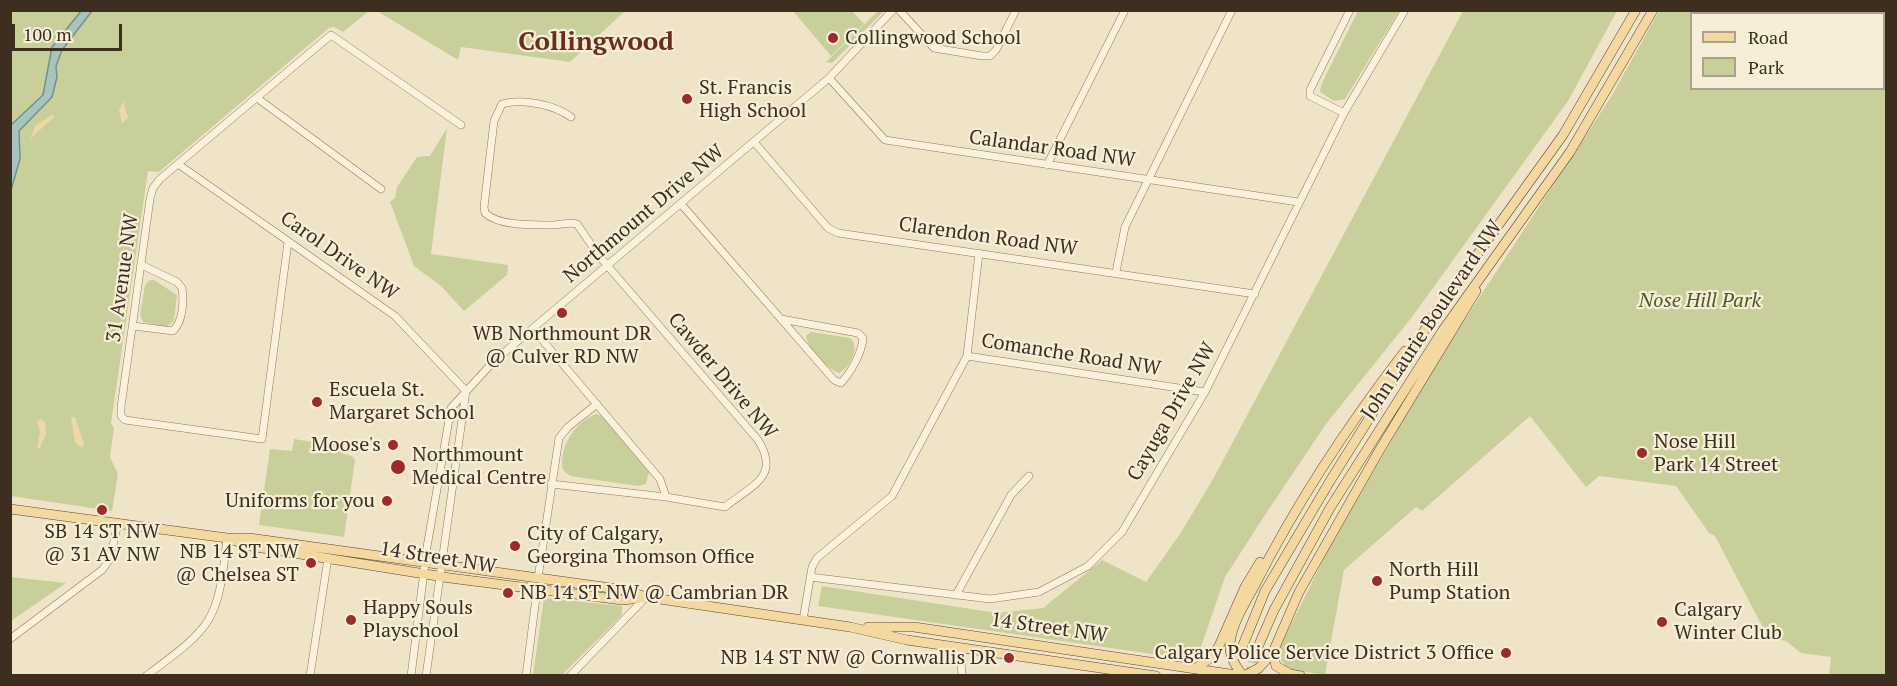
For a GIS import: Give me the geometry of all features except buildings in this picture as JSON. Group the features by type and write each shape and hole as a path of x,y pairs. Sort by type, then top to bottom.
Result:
{"main road":[{"name":"John Laurie Boulevard NW","path":"1239,655 1254,614 1281,564 1436,312 1563,135 1636,10"},
{"name":"John Laurie Boulevard NW","path":"1254,656 1274,610 1330,508 1443,330 1570,152 1653,10"},
{"path":"1436,312 1384,379 1313,479 1278,539 1237,619 1230,640 1234,663 1243,675 1258,668 1273,652 1299,592 1379,451 1472,302 1483,275"},
{"name":"14 Street NW","path":"10,509 228,538 249,538 625,590 646,597 850,627 952,647 1156,675"},
{"name":"14 Street NW","path":"228,538 250,546 439,577 622,600 646,597"},
{"path":"1196,668 1212,657 1245,587 1268,548 1278,539"},
{"name":"14 Street NW","path":"850,627 914,627 1196,668 1222,674 1243,675"},
{"path":"1273,652 1276,666 1290,674 1301,675"},
{"path":"1101,668 1129,675"}],"street":[{"name":"Northmount Drive NW","path":"411,675 424,574 451,408 493,362 829,78 893,10"},
{"path":"899,10 934,48 990,56 996,50 1016,10"},
{"path":"1047,165 1125,10"},
{"path":"1116,272 1125,227 1233,10"},
{"path":"1344,113 1310,96 1310,90 1350,10"},
{"name":"Cayuga Drive NW","path":"810,577 990,599 1039,592 1088,566 1122,532 1205,392 1256,294 1298,202 1344,113 1405,10"},
{"name":"31 Avenue NW","path":"288,242 262,439 125,420 121,416 121,407 153,188 178,164 327,36 335,36 461,125"},
{"name":"Calandar Road NW","path":"829,78 885,140 1298,202"},
{"path":"256,98 381,189"},
{"name":"Cawder Drive NW","path":"551,484 666,497 725,507 763,476 769,465 766,453 758,440 578,228 571,222 567,224 500,221 490,217 484,207 494,121 502,104 511,101 559,109 570,117"},
{"name":"Clarendon Road NW","path":"754,142 828,228 838,233 1256,294"},
{"name":"Carol Drive NW","path":"178,164 395,316 466,391"},
{"path":"681,204 781,320 834,380 841,383 846,378 863,347 863,338 858,333 781,320"},
{"path":"803,620 810,577 818,558 892,496 967,356 980,253"},
{"path":"133,326 173,331 177,327 182,306 182,288 177,282 142,265"},
{"path":"533,329 660,479 666,497"},
{"name":"Comanche Road NW","path":"967,356 1205,392"},
{"path":"426,675 466,391"},
{"path":"538,578 559,438 568,427 597,404"},
{"path":"956,595 1011,495 1029,476"},
{"path":"10,639 102,570 110,559 118,523"},
{"path":"146,675 196,638 210,621 219,601 228,538"},
{"path":"310,675 328,558"},
{"path":"526,675 537,590"},
{"path":"570,675 646,597"},
{"path":"952,647 959,655 962,675"}],"green space":[{"path":"11,11 369,11 343,32 334,27 329,28 159,172 148,171 111,423 114,428 110,457 118,474 112,511 11,496"},
{"path":"377,11 625,11 570,62 461,47 458,60"},
{"name":"Collingwood School","path":"793,11 852,11 864,24 831,56"},
{"path":"878,11 884,11 832,63 826,62"},
{"path":"1358,11 1399,11 1345,99 1334,101 1320,92 1321,85"},
{"path":"1463,11 1617,11 1568,101 1412,317 1326,424 1263,518 1225,577 1201,647 1187,659 818,606 822,586 997,613 1043,608 1102,560 1146,582 1180,534 1212,481"},
{"name":"Nose Hill Park","path":"1659,11 1886,11 1886,675 1829,675 1831,657 1801,653 1786,641 1772,639 1760,622 1715,536 1709,533 1676,486 1599,476 1586,487 1530,416 1422,511 1416,507 1344,570 1325,675 1287,669 1278,655 1280,647 1326,554 1433,368 1611,97"},
{"path":"447,128 431,254 508,265 507,275 464,311 441,286 414,266 390,202 395,198 397,187 417,157 430,156"},
{"path":"150,280 154,280 177,295 174,321 166,327 143,322 140,315 145,285"},
{"path":"811,332 850,338 854,346 853,357 843,370 839,373 834,371 819,358 810,347 806,336"},
{"path":"596,414 602,416 649,472 646,484 638,486 570,476 563,470 563,453 570,437 581,423"},
{"path":"294,439 343,447 343,454 352,456 355,460 344,537 259,525 270,449 292,451"},
{"path":"11,577 66,583 11,621"},
{"path":"544,598 622,606 622,615 562,675 533,675"}],"sand":[{"path":"123,101 128,118 122,123 119,111"},
{"path":"54,114 54,117 30,139 36,125"},
{"path":"71,417 75,417 84,444 82,448 75,443"},
{"path":"41,419 45,422 46,434 40,448 37,449 40,431 37,422"}],"water":[{"path":"82,10 92,11 62,50 56,66 57,77 52,97 19,131 20,159 11,190 11,125 43,95 52,47"}],"tunnel":[{"path":"1249,676 1254,656"}],"place":[{"name":"Collingwood School","path":"833,38"},
{"name":"St. Francis High School","path":"687,99"},
{"name":"WB Northmount DR @ Culver RD NW","path":"562,313"},
{"name":"Escuela St. Margaret School","path":"317,402"},
{"name":"Moose's","path":"393,445"},
{"name":"Nose Hill Park 14 Street","path":"1642,453"},
{"name":"Northmount Medical Centre","path":"398,467"},
{"name":"Uniforms for you","path":"387,501"},
{"name":"SB 14 ST NW @ 31 AV NW","path":"102,510"},
{"name":"City of Calgary, Georgina Thomson Office","path":"515,546"},
{"name":"NB 14 ST NW @ Chelsea ST","path":"311,563"},
{"name":"North Hill Pump Station","path":"1377,581"},
{"name":"NB 14 ST NW @ Cambrian DR","path":"508,593"},
{"name":"Happy Souls Playschool","path":"351,620"},
{"name":"Calgary Winter Club","path":"1662,622"},
{"name":"Calgary Police Service District 3 Office","path":"1506,653"},
{"name":"NB 14 ST NW @ Cornwallis DR","path":"1009,658"}],"district":[{"name":"Collingwood","path":"596,43"}]}
